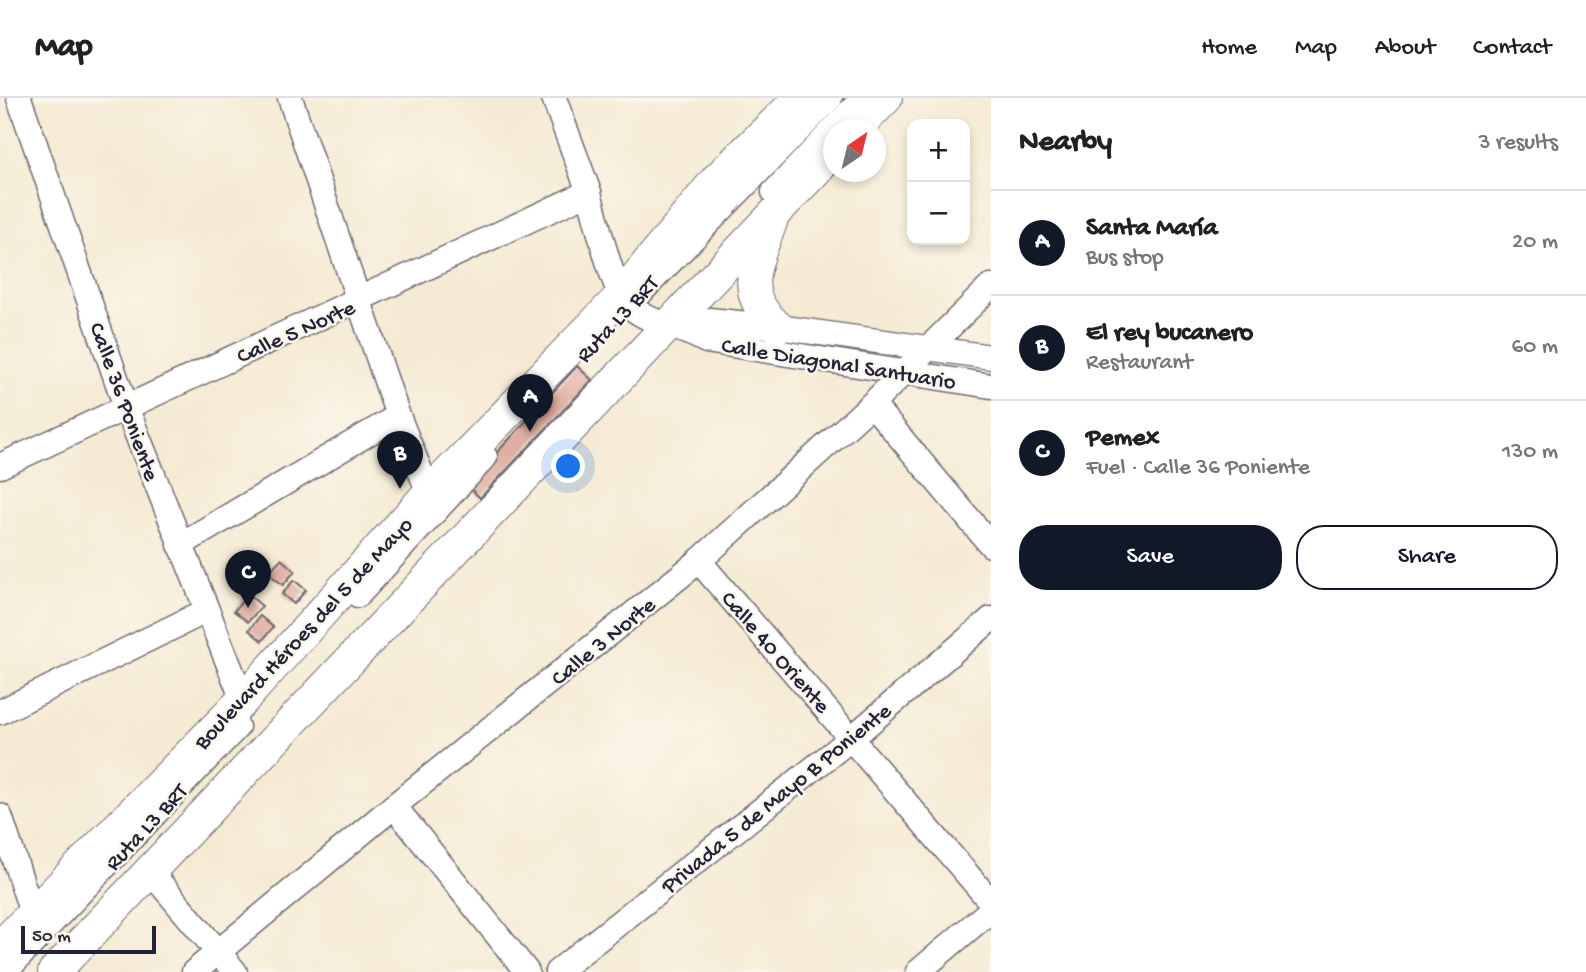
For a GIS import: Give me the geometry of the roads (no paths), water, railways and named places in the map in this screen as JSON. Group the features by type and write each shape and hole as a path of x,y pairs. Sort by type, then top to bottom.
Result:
{"main road":[{"name":"Boulevard Héroes del 5 de Mayo","path":"0,947 243,699 429,493 624,301 717,179 800,98"},
{"path":"866,119 886,98"},
{"path":"54,972 823,162"},
{"path":"776,209 752,285 758,307 778,327"}],"street":[{"name":"Calle 36 Poniente","path":"19,98 125,407 243,699"},
{"path":"290,98 361,300 398,416 429,493"},
{"path":"554,98 589,192 624,301 670,326"},
{"name":"Ruta L3 BRT","path":"5,972 156,816 624,301 830,98"},
{"name":"Ruta L3 BRT","path":"45,972 236,763 670,326 863,98"},
{"name":"Calle 5 Norte","path":"0,466 589,192"},
{"name":"Calle 3 Norte","path":"194,972 394,806 699,561 872,404 991,286"},
{"name":"Calle Diagonal Santuario","path":"670,326 709,320 991,357"},
{"name":"Calle Diagonal Santuario","path":"670,326 706,341 991,386"},
{"path":"872,404 991,545"},
{"path":"180,545 398,416"},
{"name":"Calle 40 Oriente","path":"699,561 853,737 991,902"},
{"path":"0,712 206,611"},
{"name":"Privada 5 de Mayo B Poniente","path":"557,972 853,737 991,619"},
{"path":"394,806 527,972"},
{"path":"0,816 32,913"},
{"path":"150,871 235,972"},
{"path":"918,972 991,910"}],"place":[{"name":"Santa María","path":"530,432"},
{"name":"El rey bucanero","path":"400,489"},
{"name":"Pemex","path":"248,608"}]}
